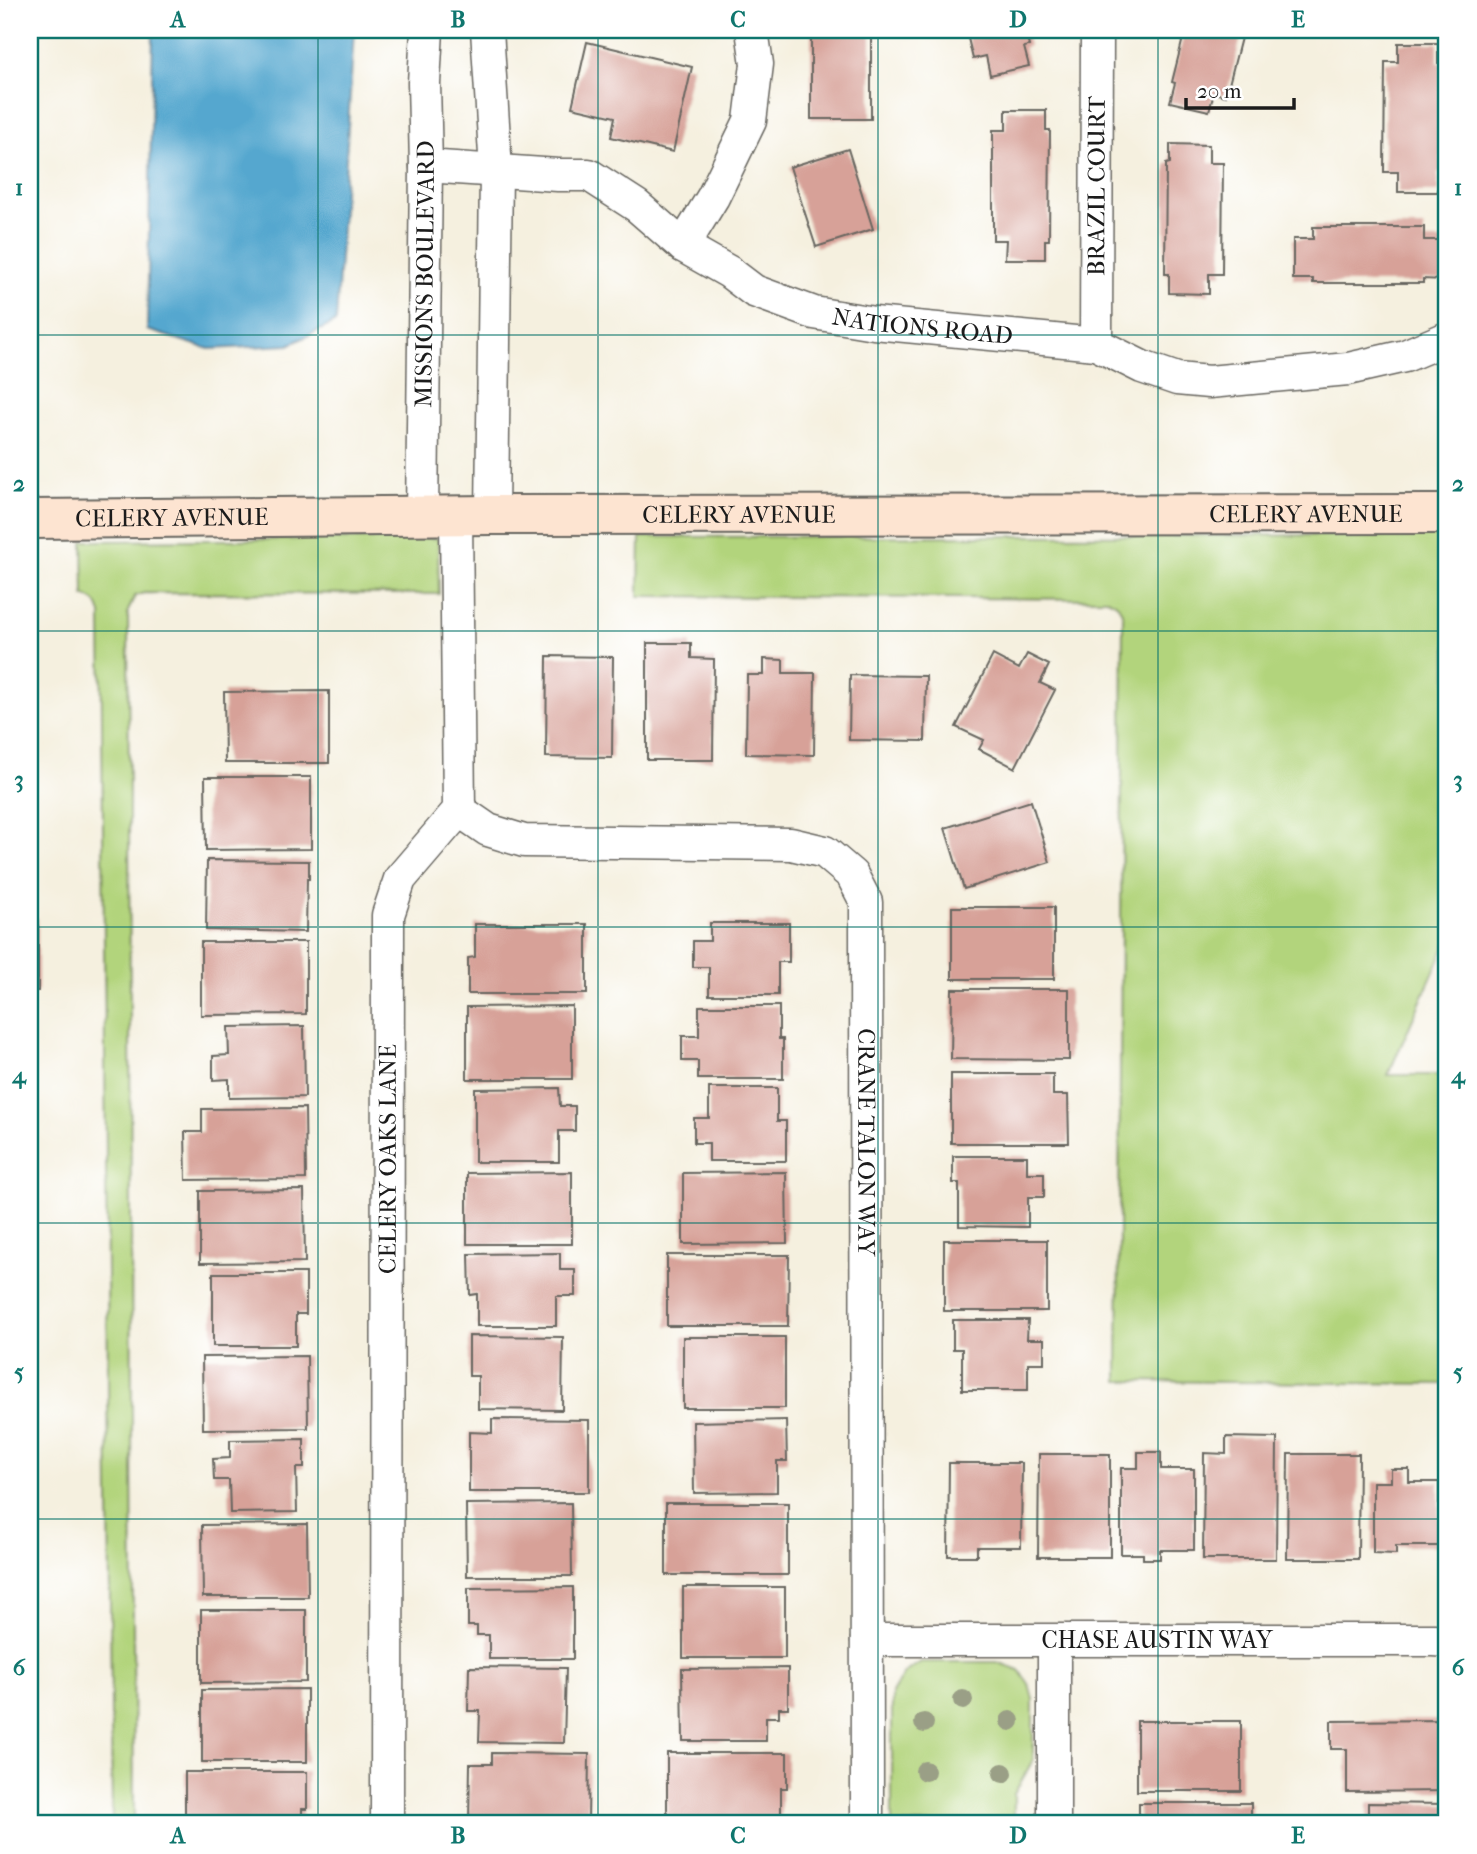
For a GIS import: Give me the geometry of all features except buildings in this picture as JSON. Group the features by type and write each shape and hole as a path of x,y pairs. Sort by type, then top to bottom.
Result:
{"main road":[{"name":"CELERY AVENUE","path":"30,519 1447,514"}],"street":[{"name":"MISSIONS BOULEVARD","path":"427,30 424,83 426,166 457,516"},
{"path":"459,810 457,516 496,170 487,30"},
{"path":"683,246 713,197 750,121 757,64 752,30"},
{"name":"BRAZIL COURT","path":"1096,344 1097,30"},
{"name":"NATIONS ROAD","path":"426,166 589,175 637,206 683,246 729,272 754,291 814,313 874,323 1096,344 1142,367 1177,379 1209,382 1348,369 1405,356 1447,338"},
{"name":"CRANE TALON WAY","path":"459,810 488,830 524,841 791,844 825,852 852,876 866,902 867,1824"},
{"name":"CELERY OAKS LANE","path":"387,1824 388,915 400,879 459,810"},
{"name":"CHASE AUSTIN WAY","path":"867,1640 1447,1642"},
{"path":"1054,1641 1054,1824"}],"green space":[{"path":"1441,535 1447,542 1447,942 1388,1075 1447,1075 1447,1384 1118,1381 1123,617 1120,608 1107,599 639,596 640,537"},
{"path":"438,538 439,594 144,593 135,596 128,611 134,1824 112,1824 101,614 96,602 84,596 83,541"},
{"path":"921,1662 997,1662 1019,1670 1029,1684 1033,1699 1033,1760 1014,1794 1014,1824 892,1824 892,1693 904,1673"}],"water":[{"path":"153,30 354,30 336,322 289,345 209,349 147,330"}]}
